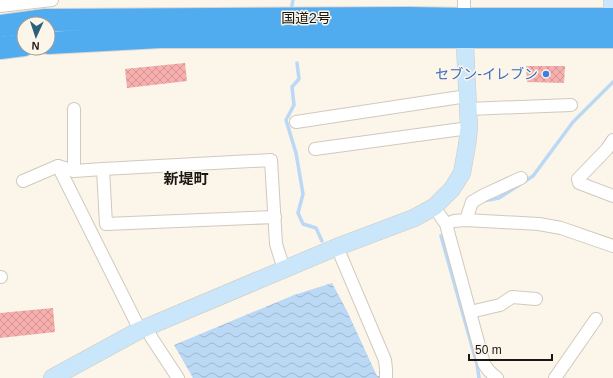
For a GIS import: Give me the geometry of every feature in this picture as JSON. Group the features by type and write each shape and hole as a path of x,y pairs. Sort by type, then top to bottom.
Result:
{"highway":[{"name":"国道2号","path":"0,26 45,20 408,18 466,12"},
{"name":"国道2号","path":"56,44 160,37 466,12 613,22"},
{"path":"0,48 16,46"}],"street":[{"path":"0,6 52,0"},
{"path":"56,377 144,329 337,247 414,218 434,207 452,189 462,173 468,145 469,128 467,102 466,12"},
{"path":"296,122 467,102 571,105"},
{"path":"74,109 74,171"},
{"path":"315,149 469,128"},
{"path":"613,140 607,149 578,178 579,183 613,196"},
{"path":"23,181 58,166 74,171 271,160 276,244 285,269"},
{"path":"58,166 144,329 178,378"},
{"path":"104,169 106,224 275,217"},
{"path":"466,220 472,202 521,178"},
{"path":"434,207 446,224 484,364 497,378"},
{"path":"446,224 454,220 539,224 561,228 613,246"},
{"path":"337,247 385,360 386,378"},
{"path":"470,312 500,305 512,297 536,299"},
{"path":"555,378 596,319"}],"water":[{"path":"332,283 347,311 377,376 383,376 382,378 193,378 174,345 294,295"}],"building":[{"path":"185,63 187,81 127,88 125,69"},
{"name":"セブン-イレブン","path":"526,66 565,66 564,83 527,82"},
{"path":"53,308 55,332 0,338 0,313"}],"waterway":[{"path":"291,11 293,0"},
{"path":"297,63 299,79 292,87 294,105 286,120 296,153 303,194 298,213 303,224 316,228 322,241"},
{"path":"483,201 499,198 533,176 573,122 613,82"},
{"path":"441,236 477,364 479,378"}],"place":[{"name":"セブン-イレブン","path":"546,74"}],"district":[{"name":"新堤町","path":"186,178"}]}
